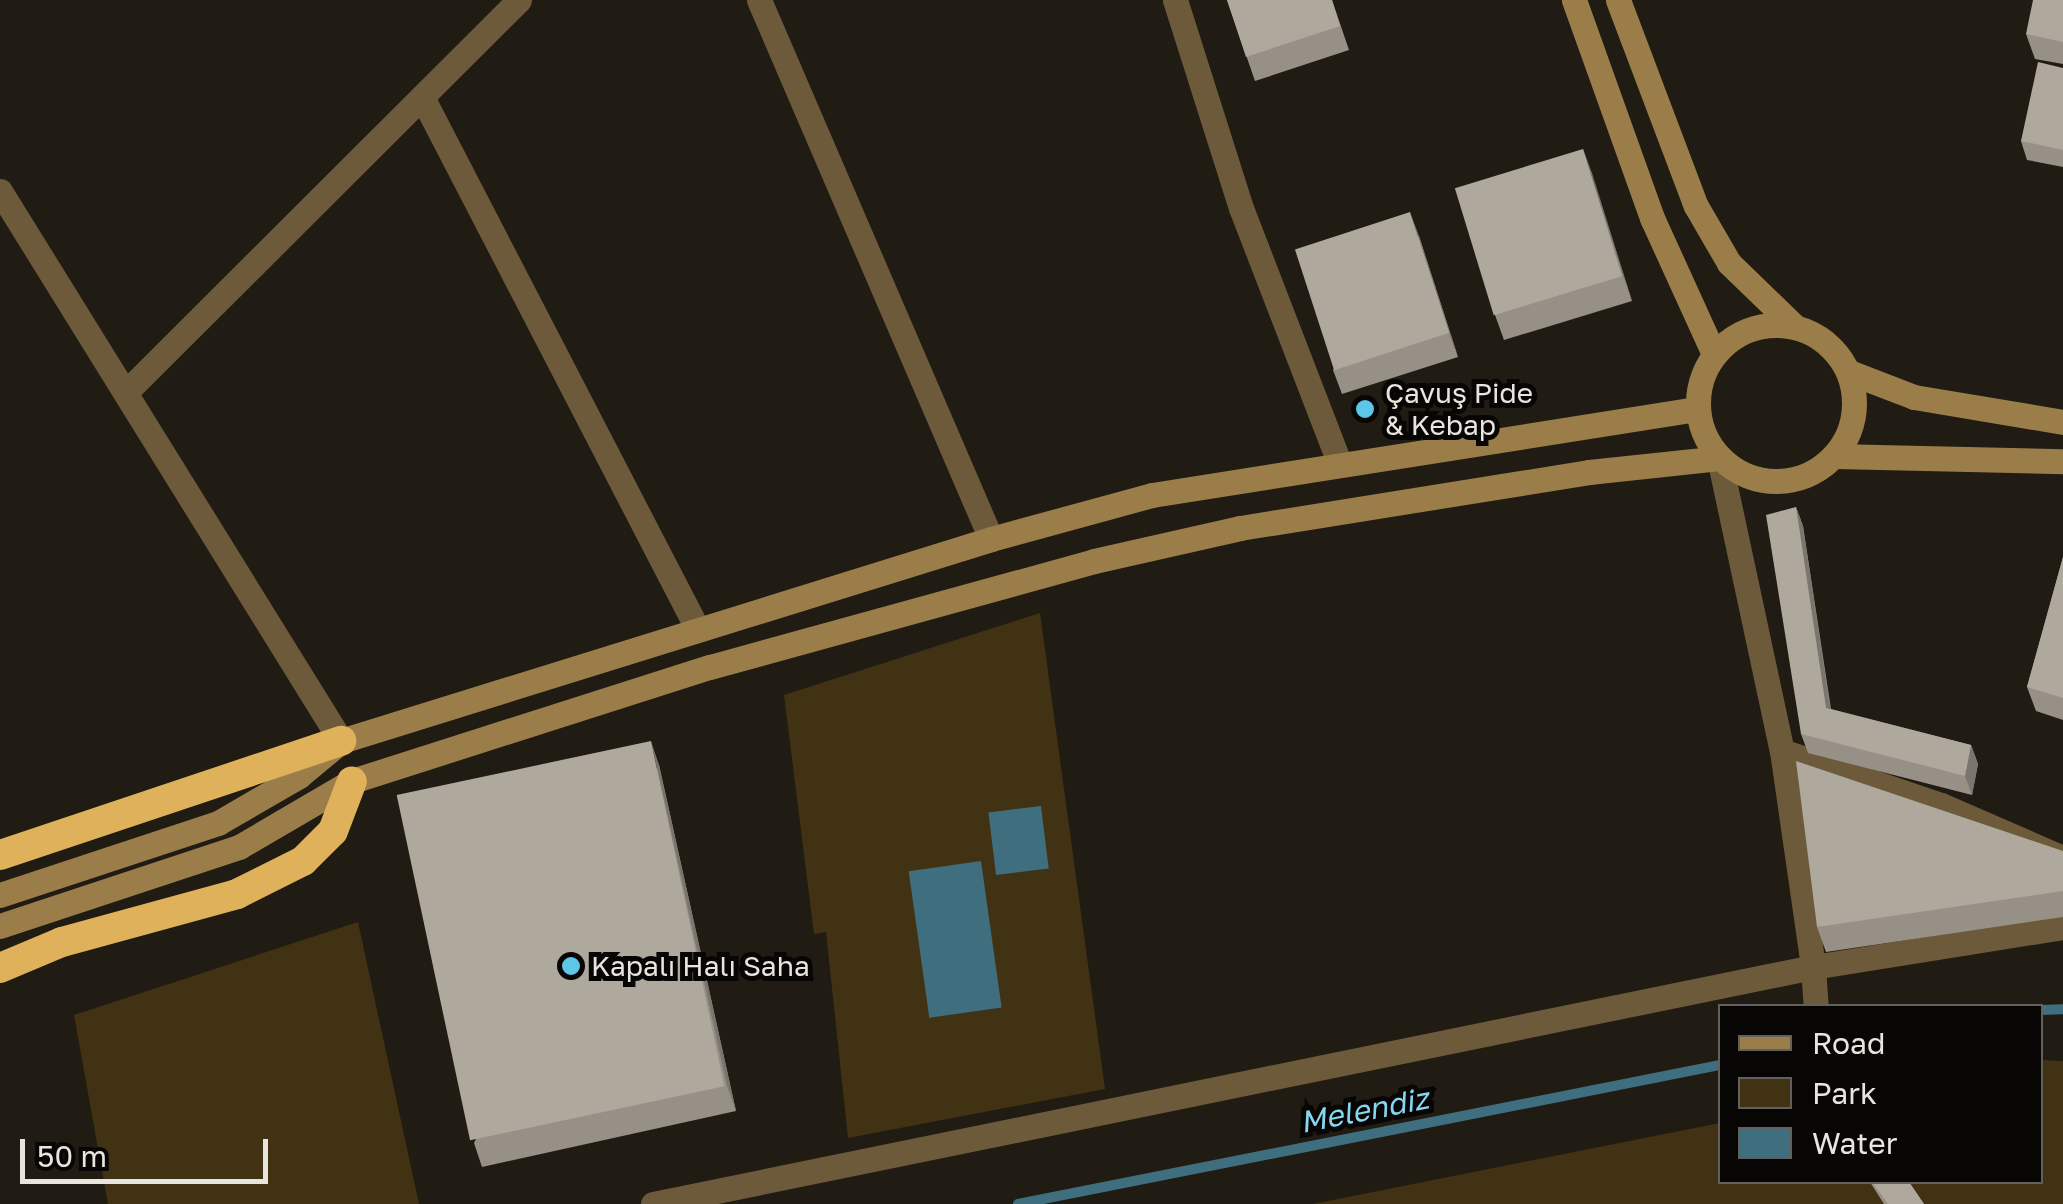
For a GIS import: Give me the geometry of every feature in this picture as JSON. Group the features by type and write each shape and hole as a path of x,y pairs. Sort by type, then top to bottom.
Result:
{"highway":[{"path":"0,855 341,741"},
{"path":"0,968 62,942 237,894 304,861 333,831 352,781"}],"main road":[{"path":"1574,0 1652,218 1714,354"},
{"path":"1618,0 1696,206 1729,262 1794,326"},
{"path":"1770,324 1794,326 1816,335 1840,356 1849,372 1854,420 1835,456 1812,474 1786,481 1759,480 1719,458 1706,440 1697,409 1699,383 1714,354 1743,332 1770,324"},
{"path":"1849,372 1914,397 2063,422"},
{"path":"0,895 218,823 299,776 341,741 991,538 1152,495 1697,409"},
{"path":"1835,456 2063,461"},
{"path":"0,926 239,847 352,781 710,667 1094,562 1260,525 1589,472 1719,458"}],"street":[{"path":"126,392 519,0"},
{"path":"760,0 991,538"},
{"path":"1175,0 1241,208 1340,464"},
{"path":"422,97 698,630"},
{"path":"0,191 341,741"},
{"path":"1719,458 1782,751 1816,1004"},
{"path":"1782,751 1940,805 2063,858"},
{"path":"653,1204 1812,968 2063,927"}],"green space":[{"path":"1040,613 1105,1089 848,1138 826,932 814,934 784,695"},
{"path":"358,922 419,1204 108,1204 74,1015"},
{"path":"2043,1060 2063,1061 2063,1204 1313,1204 1718,1123 1718,1184 2043,1184"}],"water":[{"path":"1041,806 1049,869 996,875 988,812"},
{"path":"981,861 1002,1008 929,1018 909,871"}],"building":[{"path":"1227,0 1332,0 1340,26 1246,57"},
{"path":"2033,0 2063,0 2063,42 2026,34"},
{"path":"2038,62 2063,68 2063,150 2021,141"},
{"path":"1583,149 1622,276 1494,315 1455,188"},
{"path":"1410,212 1449,333 1334,370 1295,249"},
{"path":"1796,507 1826,708 1971,745 1965,776 1801,734 1766,515"},
{"path":"2063,557 2063,698 2027,687"},
{"name":"Kapalı Halı Saha","path":"651,741 724,1086 470,1140 397,795"},
{"path":"1796,761 2063,851 2063,891 1817,927"},
{"path":"1873,1184 1910,1184 1924,1204 1888,1204"}],"waterway":[{"name":"Melendiz","path":"2043,1010 2063,1009"},
{"name":"Melendiz","path":"1018,1204 1718,1065"}],"place":[{"name":"Çavuş Pide & Kebap","path":"1365,409"},
{"name":"Kapalı Halı Saha","path":"571,966"}]}
